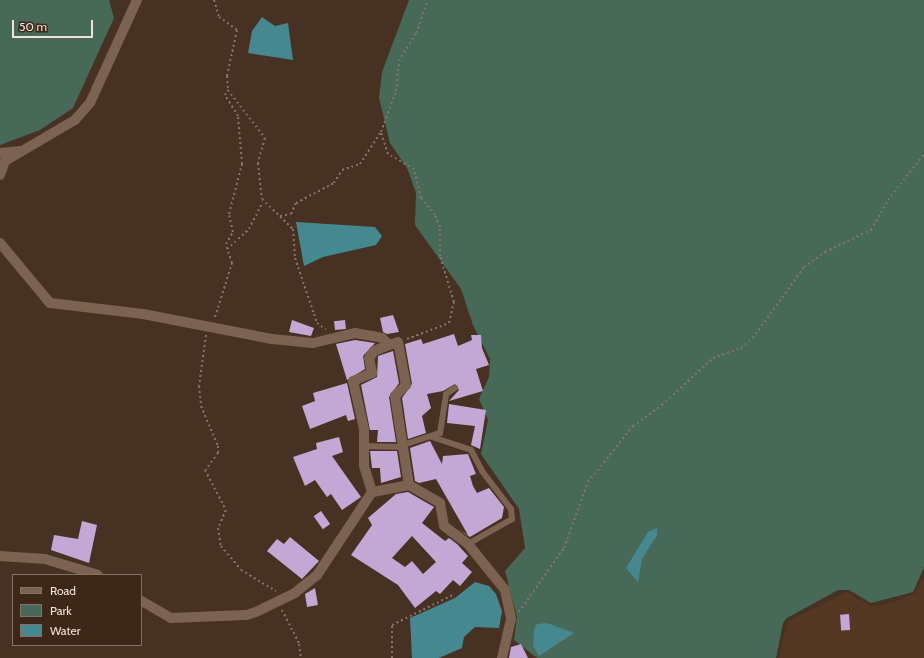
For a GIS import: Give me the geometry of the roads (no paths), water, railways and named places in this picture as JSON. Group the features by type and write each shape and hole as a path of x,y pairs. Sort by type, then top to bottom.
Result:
{"street":[{"path":"0,175 5,161 75,120 90,103 137,0"},
{"path":"0,153 20,151"},
{"path":"0,243 50,303 211,327 272,339 313,343 343,333 370,335 382,338 394,344 406,385 395,396 409,485"},
{"path":"372,492 362,446 364,429 353,381 372,373 369,358 374,351 394,344"},
{"path":"142,602 165,616 178,619 246,615 284,599 317,575 372,492 409,485 433,497 440,503 444,526 468,544 506,590 510,613 502,658"},
{"path":"0,556 44,559 95,574"}],"lane":[{"path":"362,446 403,446 432,437 442,430 446,394 455,388"},
{"path":"432,437 471,450 482,471 511,509 512,519 468,544"}],"water":[{"path":"262,17 275,26 288,23 293,60 248,53 252,31"},
{"path":"296,222 375,227 382,236 376,245 323,257 304,266"},
{"path":"657,528 657,535 642,559 638,582 626,568 648,532"},
{"path":"475,582 489,586 496,594 502,611 499,628 475,627 464,637 462,648 439,658 412,658 410,618 455,598"},
{"path":"547,623 574,633 539,656 533,646 534,630 537,624"}]}
